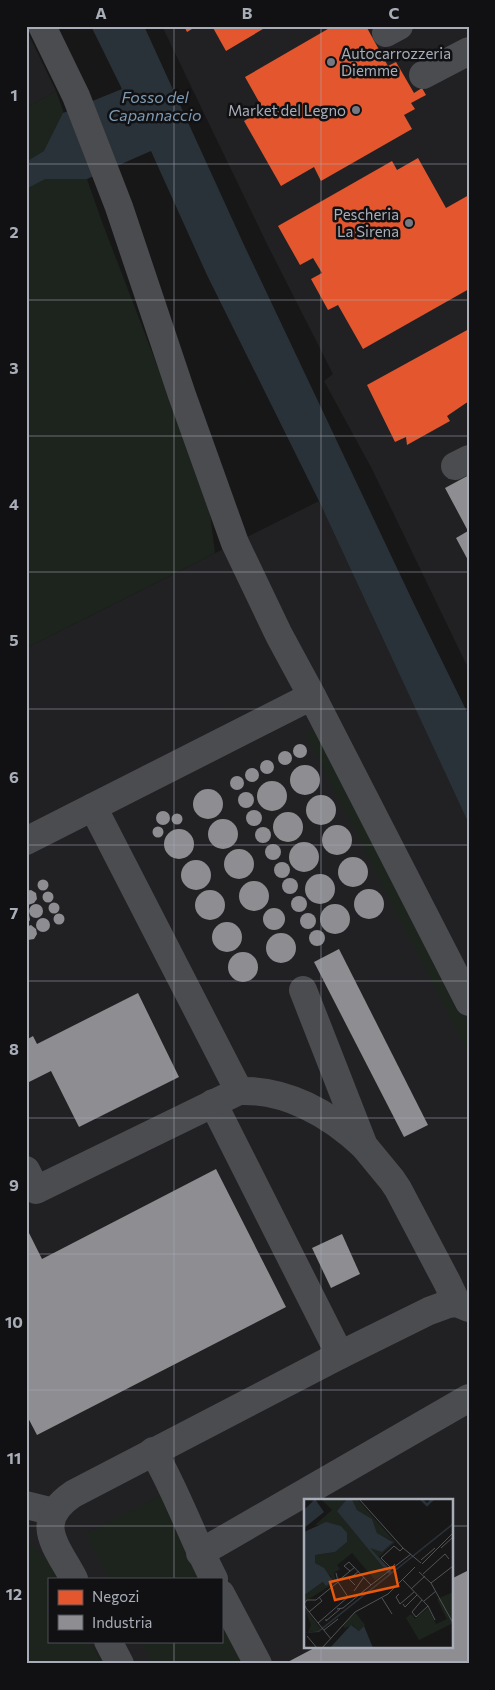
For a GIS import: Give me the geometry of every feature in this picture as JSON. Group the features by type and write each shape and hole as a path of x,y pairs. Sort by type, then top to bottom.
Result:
{"lane":[{"path":"42,26 76,96 119,207 182,395 235,543 279,635 469,1002"},
{"path":"423,75 469,52"},
{"path":"26,841 312,696"},
{"path":"93,807 239,1091"},
{"path":"303,990 364,1146"},
{"path":"26,1170 36,1190 239,1091 264,1091 276,1094 300,1103 334,1122 364,1146 398,1189 447,1282 463,1306"},
{"path":"213,1103 340,1355"},
{"path":"73,1578 50,1532 50,1523 54,1512 62,1502 73,1494 340,1355 430,1311 448,1304 463,1306"},
{"path":"200,1553 469,1398"},
{"path":"153,1451 163,1468 200,1553 213,1578"},
{"path":"26,1505 54,1512"},
{"path":"222,1596 258,1664"},
{"path":"109,1642 120,1664"}],"shaded area":[{"path":"162,26 465,26 469,34 469,670 372,469 324,381 333,374 266,242"},
{"path":"26,29 56,91 26,108"},
{"path":"56,91 102,222 208,498 215,553 26,648 26,108"},
{"path":"319,501 469,823 469,1664 102,1664 91,1642 222,1642 222,1578 58,1578 30,1544 26,1543 26,648"},
{"path":"317,727 469,1024 469,1055 305,733"},
{"path":"162,1495 204,1578 108,1578 86,1534"},
{"path":"26,1543 30,1544 51,1563 58,1578 48,1578 48,1642 91,1642 102,1664 26,1664"},
{"path":"222,1612 246,1659 238,1664 152,1664 141,1642 222,1642"}],"water":[{"name":"Fosso del Capannaccio","path":"91,26 144,26 244,245 469,716 469,824 319,501 207,275 151,151 87,179 45,179 26,189 26,162 44,151 63,113 122,89"}],"building: Negozi":[{"path":"184,26 197,26 187,32"},
{"path":"212,26 268,26 226,51"},
{"path":"333,26 366,26 388,66 396,62 414,93 422,88 426,95 411,103 415,109 404,115 412,129 321,181 314,167 281,186 244,121 263,109 245,77"},
{"path":"418,158 446,208 469,195 469,229 467,230 469,232 469,257 467,258 469,260 469,289 363,349 338,305 328,310 311,279 322,273 313,258 300,265 278,226 392,161 397,170"},
{"path":"469,329 469,401 447,416 450,421 407,445 406,437 395,442 367,385"}],"building: Industria":[{"path":"469,475 469,562 456,538 468,531 445,488"},
{"path":"297,744 303,744 307,751 303,758 297,758 293,754 293,748"},
{"path":"282,751 288,751 292,758 288,765 282,765 278,761 278,755"},
{"path":"264,760 270,760 274,767 270,774 264,774 260,770 260,764"},
{"path":"305,765 316,769 320,780 316,791 305,795 294,791 290,780 294,769"},
{"path":"249,768 255,768 259,775 255,782 249,782 245,778 245,772"},
{"path":"234,776 240,776 244,783 240,790 234,790 230,786 230,780"},
{"path":"272,781 283,785 287,796 283,807 272,811 261,807 257,796 261,785"},
{"path":"208,789 219,793 223,804 219,815 208,819 197,815 193,804 197,793"},
{"path":"243,792 249,792 254,797 252,806 243,808 238,803 238,797"},
{"path":"321,795 332,799 336,810 332,821 321,825 310,821 306,810 310,799"},
{"path":"251,810 257,810 262,815 260,824 251,826 246,821 246,815"},
{"path":"163,811 168,813 170,818 168,823 163,825 158,823 156,818 158,813"},
{"path":"288,812 299,816 303,827 299,838 288,842 277,838 273,827 277,816"},
{"path":"175,814 179,814 182,819 181,823 175,824 172,821 172,817"},
{"path":"223,819 234,823 238,834 234,845 223,849 212,845 208,834 212,823"},
{"path":"337,825 348,829 352,840 348,851 337,855 326,851 322,840 326,829"},
{"path":"156,827 160,827 163,832 162,836 156,837 153,834 153,830"},
{"path":"260,827 266,827 271,832 269,841 260,843 255,838 255,832"},
{"path":"179,829 190,833 194,844 190,855 179,859 168,855 164,844 168,833"},
{"path":"304,842 315,846 319,857 315,868 304,872 293,868 289,857 293,846"},
{"path":"270,844 276,844 281,849 279,858 270,860 265,855 265,849"},
{"path":"239,849 250,853 254,864 250,875 239,879 228,875 224,864 228,853"},
{"path":"353,857 364,861 368,872 364,883 353,887 342,883 338,872 342,861"},
{"path":"196,860 207,864 211,875 207,886 196,890 185,886 181,875 185,864"},
{"path":"279,862 285,862 290,867 288,876 279,878 274,873 274,867"},
{"path":"320,874 331,878 335,889 331,900 320,904 309,900 305,889 309,878"},
{"path":"287,878 293,878 298,883 296,892 287,894 282,889 282,883"},
{"path":"41,880 45,880 48,885 47,889 41,890 38,887 38,883"},
{"path":"254,881 265,885 269,896 265,907 254,911 243,907 239,896 243,885"},
{"path":"369,889 380,893 384,904 380,915 369,919 358,915 354,904 358,893"},
{"path":"31,890 36,893 37,899 34,903 28,905 26,903 26,891"},
{"path":"210,890 221,894 225,905 221,916 210,920 199,916 195,905 199,894"},
{"path":"46,892 50,892 53,897 52,901 46,902 43,899 43,895"},
{"path":"296,896 302,896 307,901 305,910 296,912 291,907 291,901"},
{"path":"52,903 56,903 59,908 58,912 52,913 49,910 49,906"},
{"path":"36,904 41,906 43,911 41,916 36,918 31,916 29,911 31,906"},
{"path":"335,904 346,908 350,919 346,930 335,934 324,930 320,919 324,908"},
{"path":"274,908 282,911 285,919 282,927 274,930 266,927 263,919 266,911"},
{"path":"26,913 29,914 30,920 26,926"},
{"path":"305,913 311,913 316,918 314,927 305,929 300,924 300,918"},
{"path":"57,914 61,914 64,919 63,923 57,924 54,921 54,917"},
{"path":"43,918 48,920 50,925 48,930 43,932 38,930 36,925 38,920"},
{"path":"227,922 238,926 242,937 238,948 227,952 216,948 212,937 216,926"},
{"path":"31,925 36,929 37,934 34,939 28,940 26,938 26,927"},
{"path":"314,930 320,930 325,935 323,944 314,946 309,941 309,935"},
{"path":"281,933 292,937 296,948 292,959 281,963 270,959 266,948 270,937"},
{"path":"339,949 428,1125 404,1137 314,962"},
{"path":"243,952 254,956 258,967 254,978 243,982 232,978 228,967 232,956"},
{"path":"138,993 179,1077 79,1127 51,1071 27,1083 26,1040 33,1036 37,1044"},
{"path":"216,1169 286,1307 37,1435 26,1414 26,1227 42,1259"},
{"path":"342,1234 360,1274 331,1288 312,1248"},
{"path":"469,1570 469,1664 284,1664 314,1648 452,1648 452,1578"}],"place":[{"name":"Autocarrozzeria Diemme","path":"331,62"},
{"name":"Market del Legno","path":"356,110"},
{"name":"Pescheria La Sirena","path":"409,223"}]}
